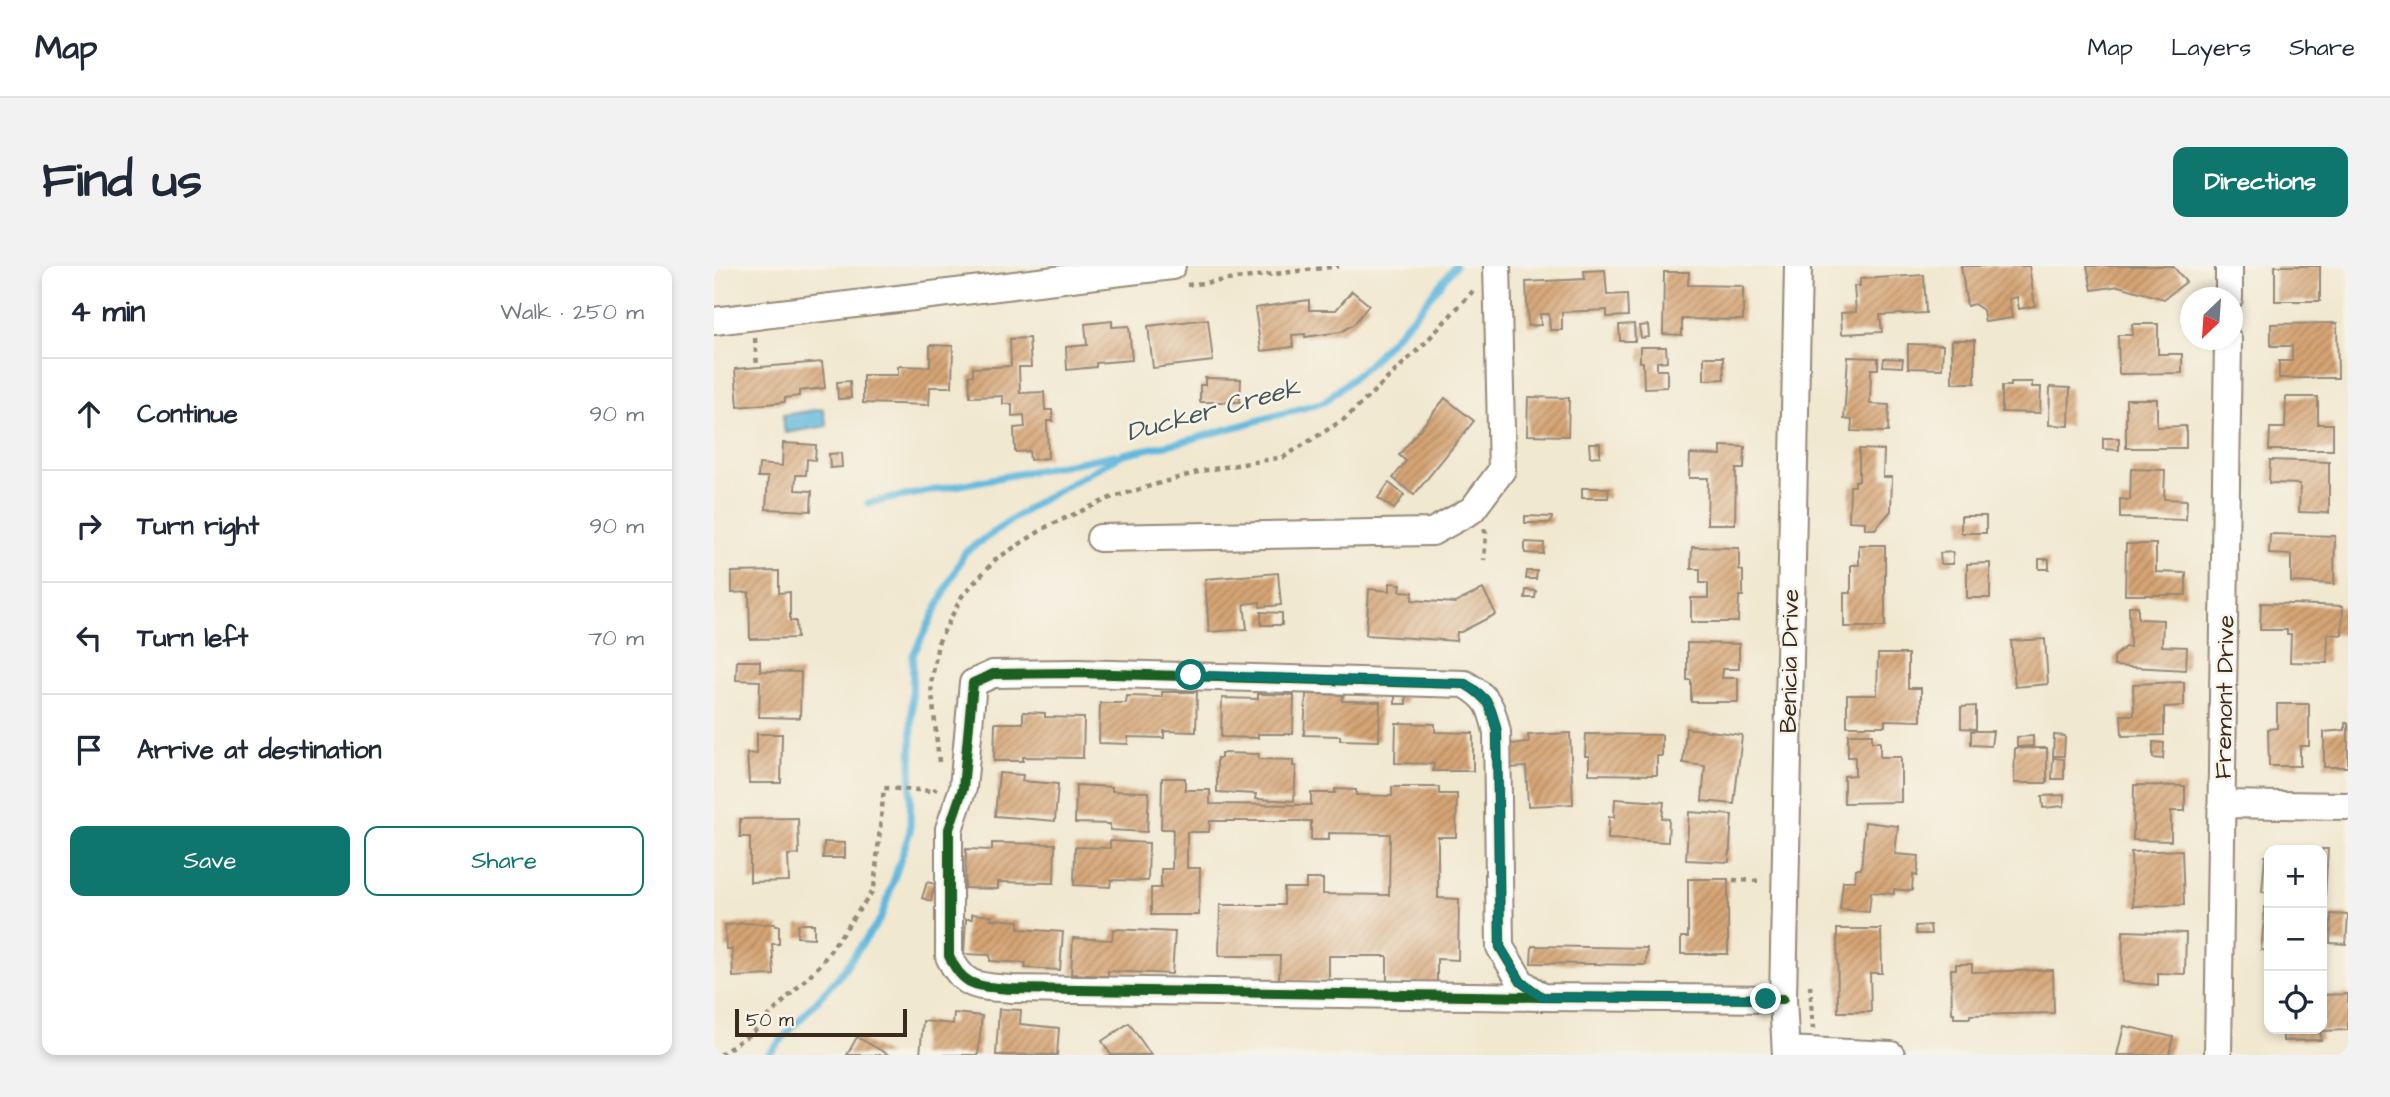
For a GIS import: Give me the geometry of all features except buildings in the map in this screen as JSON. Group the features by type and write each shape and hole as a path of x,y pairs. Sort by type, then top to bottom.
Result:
{"street":[{"path":"714,321 1172,266"},
{"path":"1100,537 1432,532 1472,510 1502,470 1497,266"},
{"name":"Benicia Drive","path":"1786,1053 1783,999 1798,266"},
{"path":"2229,266 2229,287"},
{"name":"Fremont Drive","path":"2218,1055 2224,804 2228,350"},
{"path":"1542,997 1521,982 1500,947 1497,732 1491,706 1482,693 1465,684 1077,673 993,674 973,683 963,788 949,829 949,956 956,971 966,982 1012,989 1542,997 1783,999"},
{"path":"2224,804 2348,806"},
{"path":"1786,1053 1891,1055"}],"path":[{"path":"939,764 932,684 938,643 962,596 996,559 1048,526 1110,498 1201,471 1284,457 1346,418 1424,344 1477,287"},
{"path":"755,337 757,367"},
{"path":"720,1055 754,1031 820,965 874,889 884,788 934,791 937,784"},
{"path":"1733,880 1764,881"}],"water":[{"path":"823,409 827,426 785,433 783,415"}],"waterway":[{"name":"Ducker Creek","path":"768,1055 839,976 881,918 910,831 913,655 965,552 1038,502 1123,454 1185,441 1324,402 1368,365 1455,266"},
{"path":"868,503 1115,455"}],"cycle path":[{"path":"1542,997 1012,989 974,984 961,975 949,956 949,829 963,788 973,683 993,674 1077,673 1465,684 1484,698 1493,715 1497,732 1500,947 1521,982 1542,997 1783,999"}],"route":[{"path":"1191,675 1465,684 1482,693 1491,706 1497,732 1500,947 1521,982 1542,997 1766,999"}]}
